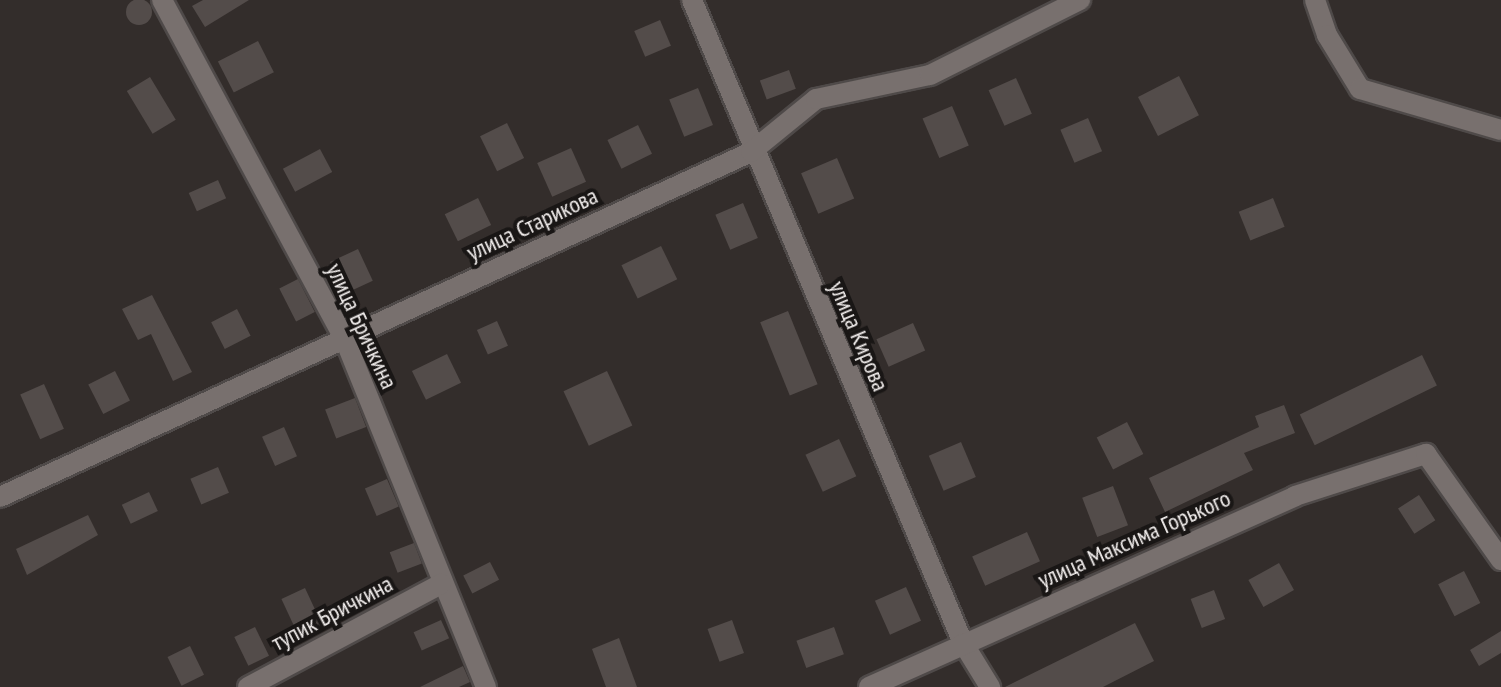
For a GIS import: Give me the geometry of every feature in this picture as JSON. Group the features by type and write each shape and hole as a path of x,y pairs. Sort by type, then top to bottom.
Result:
{"street":[{"name":"улица Бричкина","path":"162,0 345,340 441,584 486,687"},
{"name":"улица Кирова","path":"692,0 751,152 963,643 990,687"},
{"name":"улица Старикова","path":"0,497 751,152 816,99 930,75 1080,0"},
{"path":"1315,0 1327,35 1360,89 1501,130"},
{"name":"улица Максима Горького","path":"869,687 1295,496 1426,454 1501,560"},
{"name":"тупик Бричкина","path":"248,687 441,584"}],"building":[{"path":"139,-1 148,3 152,12 148,21 139,25 130,21 126,12 130,3"},
{"path":"203,0 249,0 205,27 192,6"},
{"path":"660,20 671,46 645,57 634,31"},
{"path":"258,41 274,72 234,93 218,61"},
{"path":"789,70 796,89 767,99 760,81"},
{"path":"1179,76 1199,115 1158,136 1138,97"},
{"path":"150,77 176,120 153,134 127,91"},
{"path":"1016,78 1032,114 1004,126 989,90"},
{"path":"698,88 713,125 684,137 669,100"},
{"path":"952,106 969,146 939,158 923,119"},
{"path":"1088,118 1102,151 1074,163 1060,130"},
{"path":"507,123 524,158 497,171 480,136"},
{"path":"638,125 652,154 621,169 607,140"},
{"path":"571,148 586,182 552,197 537,163"},
{"path":"320,149 332,172 295,192 283,169"},
{"path":"837,158 854,199 818,214 801,173"},
{"path":"218,180 226,198 197,211 189,193"},
{"path":"478,198 491,225 458,241 445,214"},
{"path":"1273,198 1285,227 1250,241 1239,212"},
{"path":"743,203 758,238 730,250 715,215"},
{"path":"661,246 677,279 638,299 621,265"},
{"path":"358,249 373,281 345,294 330,262"},
{"path":"298,279 315,312 296,322 279,289"},
{"path":"152,295 192,372 173,381 151,334 138,340 122,309"},
{"path":"237,309 251,336 225,349 211,322"},
{"path":"788,311 818,384 790,395 760,322"},
{"path":"497,321 508,346 488,355 477,330"},
{"path":"913,323 925,350 889,367 876,339"},
{"path":"447,354 461,383 426,400 412,371"},
{"path":"1422,355 1437,386 1315,445 1300,415"},
{"path":"115,371 130,400 103,414 88,385"},
{"path":"607,371 632,425 589,446 563,391"},
{"path":"44,384 64,429 40,439 20,395"},
{"path":"355,398 366,427 336,438 325,409"},
{"path":"1284,405 1295,433 1244,453 1253,470 1165,512 1149,478 1259,427 1255,416"},
{"path":"1127,422 1143,454 1113,470 1097,437"},
{"path":"284,427 297,456 275,466 262,437"},
{"path":"839,439 856,476 823,492 805,455"},
{"path":"961,442 976,477 944,491 929,456"},
{"path":"218,467 229,493 201,504 190,479"},
{"path":"387,479 399,507 377,516 365,488"},
{"path":"1113,486 1128,525 1097,537 1082,498"},
{"path":"149,492 158,511 131,524 122,505"},
{"path":"1419,495 1435,520 1414,534 1398,509"},
{"path":"88,515 98,535 27,575 16,549"},
{"path":"1027,532 1040,561 985,586 972,556"},
{"path":"414,543 422,564 398,573 390,552"},
{"path":"490,562 499,580 472,593 463,576"},
{"path":"1279,563 1294,590 1263,607 1248,580"},
{"path":"1464,571 1480,603 1455,616 1438,584"},
{"path":"906,587 921,621 890,635 875,601"},
{"path":"305,588 323,627 300,638 281,599"},
{"path":"1214,590 1225,619 1202,628 1191,599"},
{"path":"441,620 449,638 422,650 414,632"},
{"path":"732,620 744,653 720,662 708,629"},
{"path":"1135,623 1154,661 1103,687 1005,687"},
{"path":"255,627 269,656 248,666 234,637"},
{"path":"834,627 844,654 806,668 796,641"},
{"path":"1501,631 1501,653 1479,666 1470,650"},
{"path":"619,638 637,687 606,687 592,649"},
{"path":"190,646 204,675 182,686 168,657"},
{"path":"463,666 470,682 459,687 420,687"}]}
